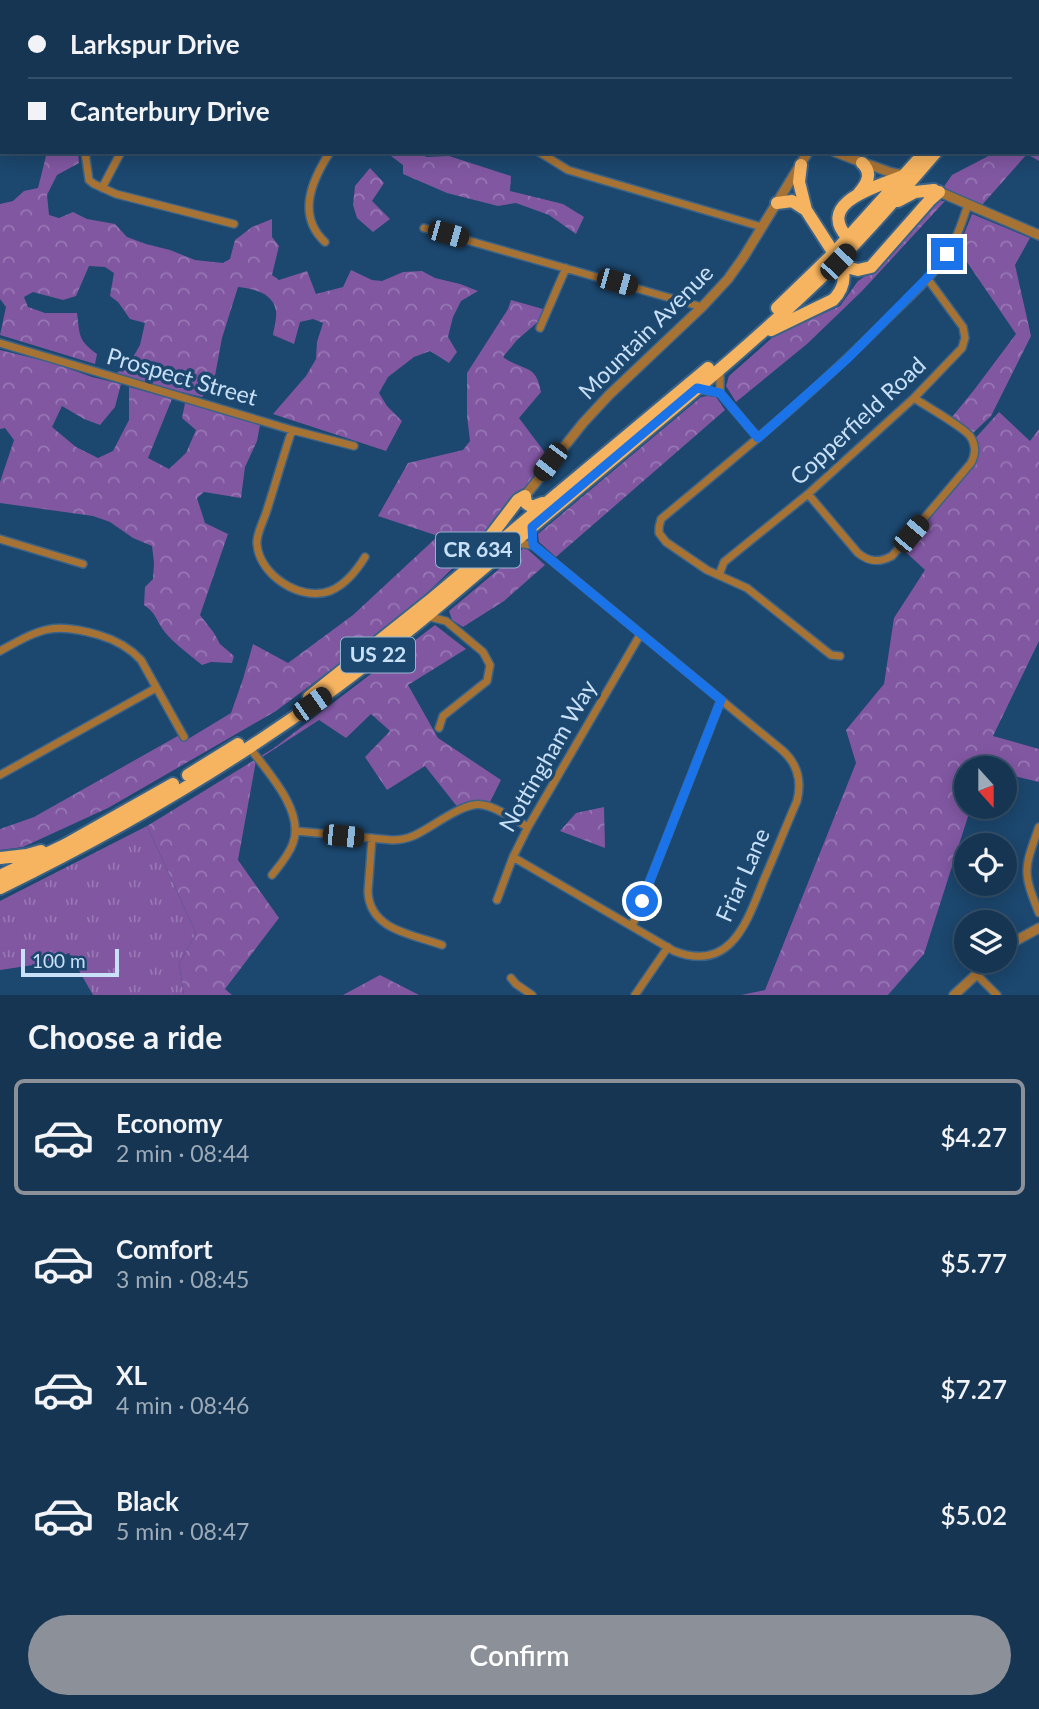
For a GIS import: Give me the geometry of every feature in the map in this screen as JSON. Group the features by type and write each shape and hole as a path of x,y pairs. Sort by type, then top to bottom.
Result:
{"highway":[{"path":"930,155 926,179 936,191"},
{"name":"US 22","path":"0,876 65,845 245,740 314,693 427,609 443,601 761,334 838,261 906,174 930,155"},
{"name":"US 22","path":"855,238 892,204 930,155"},
{"path":"856,195 868,179 867,169 862,163"},
{"path":"761,334 833,300 843,286 844,275 838,261 806,210 799,182 801,165"},
{"path":"855,238 841,227 840,212 846,202 856,195 906,174"},
{"path":"892,204 915,192 936,191"},
{"path":"838,261 858,270 871,267 936,191"},
{"path":"777,203 792,201 806,210"},
{"name":"US 22","path":"0,887 60,859 170,796 249,747 331,691 550,500 771,313 838,261"},
{"name":"CR 634","path":"427,609 486,542 518,500 525,496 526,503 532,507 550,500"},
{"path":"0,858 27,855 65,845"}],"street":[{"path":"85,154 89,180 102,188 116,194 234,224"},
{"path":"102,188 120,154"},
{"path":"325,242 314,228 309,200 314,179 329,154"},
{"path":"542,154 568,170 762,227"},
{"name":"Mountain Avenue","path":"525,496 591,414 702,307 727,279 807,154"},
{"path":"840,154 891,174 906,174"},
{"path":"936,191 1039,235"},
{"path":"841,656 831,655 747,588 694,563 666,542 659,533 660,522 847,359 927,278 951,248 968,205"},
{"path":"425,228 702,307"},
{"path":"540,328 566,268"},
{"name":"Copperfield Road","path":"719,575 724,562 808,494 914,398 962,348 965,338 961,323 927,278"},
{"name":"Prospect Street","path":"0,343 354,446"},
{"path":"720,369 720,393"},
{"path":"697,388 720,393 758,438"},
{"path":"808,494 865,558 880,561 892,556 971,463 975,454 972,439 966,432 914,398"},
{"path":"292,430 257,542 266,566 273,577 287,586 318,593 331,590 343,582 365,557"},
{"path":"532,527 533,545"},
{"path":"0,538 83,564"},
{"path":"513,543 533,545 721,700 632,926"},
{"path":"443,601 446,621"},
{"path":"427,609 483,652 488,659 490,670 487,681 443,716 439,728"},
{"path":"0,651 41,631 58,628 76,628 110,638 127,647 141,660 184,737"},
{"name":"Nottingham Way","path":"497,900 528,827 640,635"},
{"path":"0,775 156,688"},
{"name":"Friar Lane","path":"513,857 685,955 708,955 728,946 743,929 797,801 799,778 794,764 782,750 721,700"},
{"path":"249,747 290,804 294,818 294,842 272,875"},
{"path":"296,831 405,839 465,807 476,804 486,805 528,827"},
{"path":"1039,827 1026,864 1028,883 1039,913"},
{"path":"372,838 368,891 373,912 391,927 442,945"},
{"path":"1017,940 1039,928"},
{"path":"635,995 668,947"},
{"path":"954,995 976,974 997,995"},
{"path":"511,978 532,995"}],"green space":[{"path":"46,154 78,154 79,163 57,175 47,195 49,215 59,218 73,212 87,219 115,224 127,237 146,244 195,260 223,263 230,259 235,240 252,227 272,219 272,237 279,246 272,275 279,280 307,271 316,294 343,287 351,270 372,280 382,281 403,272 422,271 435,278 478,291 461,301 453,317 448,337 457,352 449,363 430,351 414,357 388,377 379,393 402,421 386,451 273,414 306,376 316,359 317,342 323,323 313,319 300,322 294,344 273,335 276,317 274,305 267,296 256,290 238,287 222,338 214,381 202,397 113,375 128,366 140,345 145,323 130,319 110,296 114,273 105,267 89,266 76,296 63,300 33,292 24,297 28,307 45,313 77,313 81,337 97,354 95,364 0,335 6,307 0,299 0,204 13,201 24,191 38,188"},
{"path":"992,154 1027,154 982,205 943,188 952,175"},
{"path":"1027,154 1039,154 1039,161"},
{"path":"391,156 449,156 511,176 510,191 563,204 584,217 576,234 549,215 516,203 498,206 447,193 403,174 403,165"},
{"path":"370,168 384,183 372,201 390,219 373,232 357,218 353,205 355,186"},
{"path":"938,201 945,201 862,291 807,344 736,402 726,386 729,376 774,336 840,306 858,281 874,270"},
{"path":"972,214 1030,238 1015,265 1031,336 991,416 973,433 952,417 1016,334 958,249"},
{"path":"511,300 543,309 539,321 517,340 503,357 536,376 541,392 519,418 549,458 483,539 403,616 276,711 108,808 23,847 0,850 0,829 34,817 183,733 188,739 231,713 253,644 288,663 353,615 438,536 378,516 408,463 463,450 470,441 467,373"},
{"path":"0,350 121,384 115,407 100,425 62,406 52,427 76,447 98,458 113,451 129,420 129,387 172,399 148,458 169,469 186,453 196,430 182,418 185,403 260,425 257,441 245,467 241,498 204,492 197,498 205,523 228,534 200,615 220,644 234,656 232,663 211,662 202,665 172,640 154,614 144,605 145,587 153,579 152,546 133,538 110,522 93,516 0,503 0,482 14,440 5,428 0,429"},
{"path":"701,397 716,397 725,410 556,557 539,542 538,534"},
{"path":"999,412 1030,441 1039,429 1039,641 993,736 1039,749 1039,782 1017,777 1017,756 954,756 954,819 967,819 963,833 954,833 954,860 924,954 888,995 741,995 765,990 856,763 846,730 884,684 894,618 925,570 897,544 971,462 971,443"},
{"path":"525,547 545,565 504,601 463,627 452,620 449,611"},
{"path":"435,625 466,649 408,685 438,738 501,780 487,808 459,809 425,766 387,790 365,757 390,731 371,714 346,738 319,720 256,761 238,860 279,918 225,989 232,995 184,995 179,964 196,933 147,826 274,748"},
{"path":"604,807 605,848 560,831 576,813"},
{"path":"147,826 196,933 179,964 184,995 93,995 69,953 40,964 0,970 0,901"},
{"path":"380,975 419,995 343,995"}],"route":[{"path":"642,901 721,700 533,545 532,527 697,388 720,393 758,438 847,359 947,254"}]}
